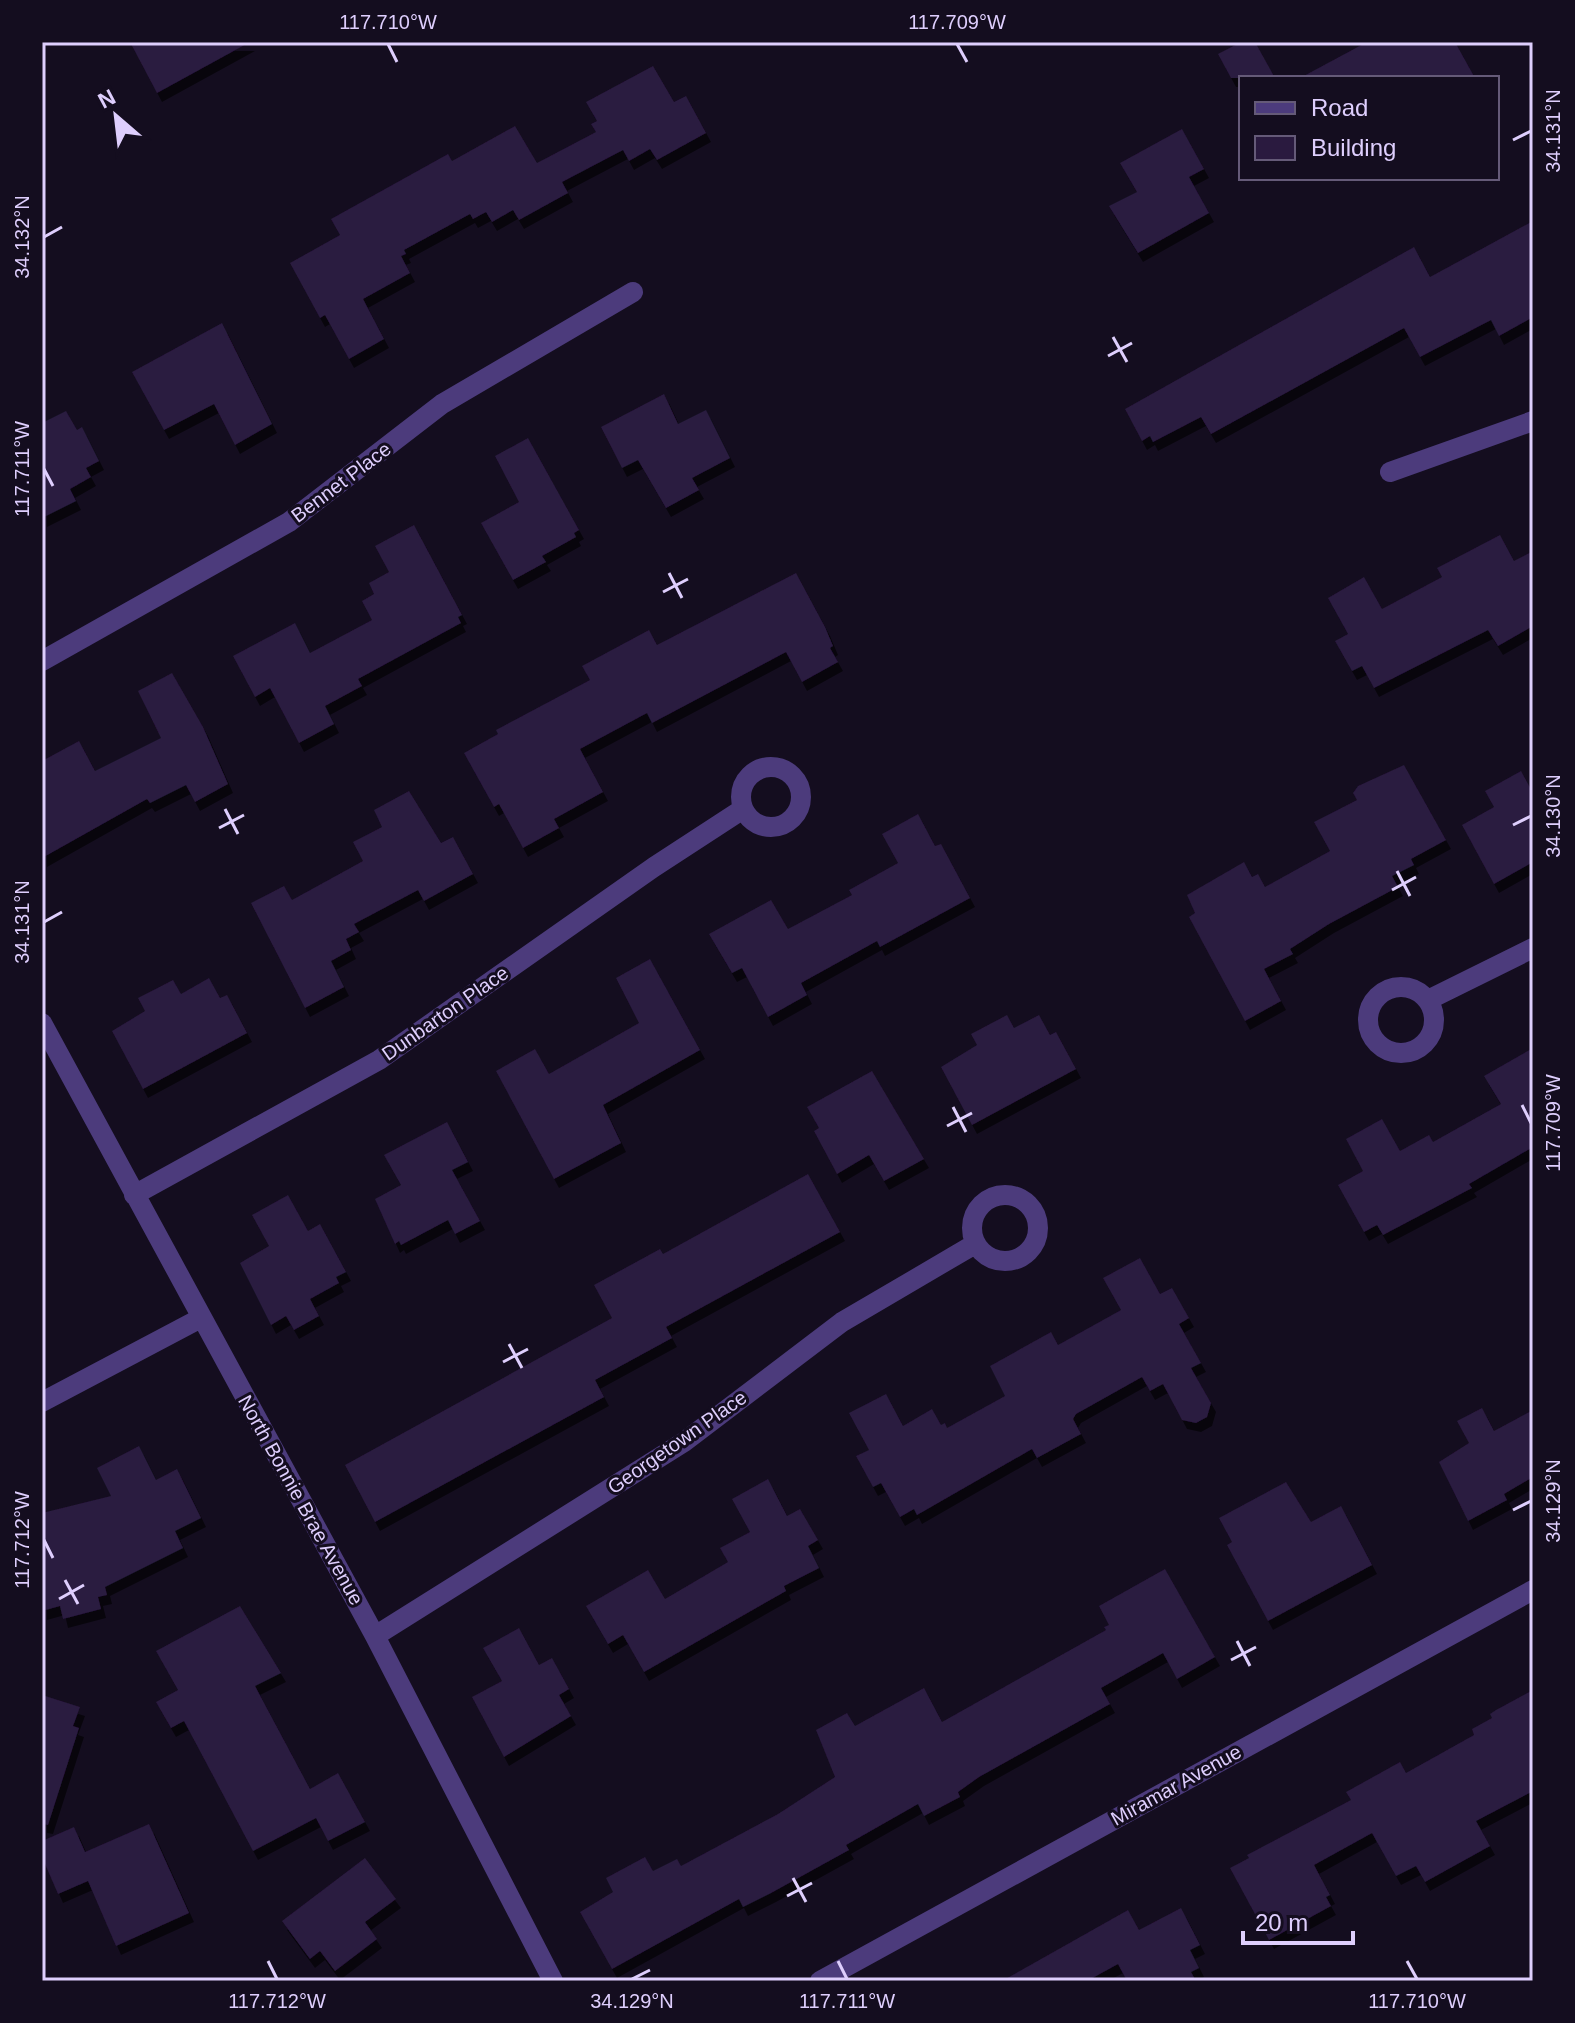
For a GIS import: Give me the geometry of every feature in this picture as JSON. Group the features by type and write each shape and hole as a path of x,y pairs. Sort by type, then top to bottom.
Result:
{"street":[{"name":"Bennet Place","path":"42,661 289,522 442,404 633,292"},
{"path":"1390,472 1533,421"},
{"name":"Dunbarton Place","path":"134,1195 379,1060 654,867 743,809"},
{"path":"1428,1000 1533,948"},
{"name":"North Bonnie Brae Avenue","path":"42,1023 375,1636 553,1981"},
{"name":"Georgetown Place","path":"375,1636 684,1442 842,1322 975,1244"},
{"path":"42,1402 201,1318"},
{"name":"Miramar Avenue","path":"820,1981 1533,1590"}],"building":[{"path":"130,42 250,42 157,93"},
{"path":"1241,42 1255,42 1274,76 1231,78 1218,54"},
{"path":"1367,42 1455,42 1474,76 1304,76"},
{"path":"653,66 674,102 686,96 706,133 657,160 650,149 629,161 623,150 562,182 568,193 519,220 513,210 492,222 486,212 473,219 470,214 404,250 406,254 401,256 410,273 363,299 384,339 349,359 325,315 320,318 290,263 340,235 331,219 448,154 452,161 515,126 537,163 596,132 591,124 597,121 586,102"},
{"path":"1182,129 1204,169 1189,177 1209,213 1138,253 1109,206 1137,192 1120,163"},
{"path":"1533,221 1533,317 1499,336 1491,320 1420,357 1404,328 1211,434 1201,417 1153,442 1150,436 1142,441 1125,409 1414,247 1430,277"},
{"path":"222,323 272,424 235,445 214,404 164,430 132,372"},
{"path":"664,394 678,424 706,410 730,458 692,478 699,490 666,508 638,460 622,468 601,427"},
{"path":"66,411 77,430 82,427 99,461 86,468 91,477 70,489 76,501 42,518 42,423"},
{"path":"528,438 579,530 574,533 576,537 542,556 546,562 513,580 481,523 519,502 495,456"},
{"path":"414,525 462,615 458,617 461,623 358,679 362,686 325,706 334,724 299,743 270,688 255,697 233,656 295,623 310,653 372,620 362,601 374,594 369,583 389,572 375,546"},
{"path":"1500,535 1514,561 1533,551 1533,626 1498,646 1488,630 1374,688 1362,666 1352,671 1335,641 1348,634 1328,598 1364,577 1382,609 1442,577 1437,568"},
{"path":"796,573 825,627 833,646 830,648 838,662 802,682 786,652 652,723 647,713 580,749 603,792 554,819 559,828 523,848 499,804 494,807 464,753 498,734 496,730 590,680 582,666 649,630 657,645"},
{"path":"172,673 203,727 228,784 195,802 186,785 150,803 147,799 42,858 42,761 79,741 95,771 161,738 138,691"},
{"path":"1404,765 1446,840 1411,859 1414,865 1392,876 1398,887 1329,924 1290,949 1293,954 1264,969 1281,1001 1245,1021 1189,917 1195,913 1187,895 1244,862 1252,877 1258,874 1265,887 1330,851 1314,822 1357,800 1353,793 1358,786"},
{"path":"1521,771 1533,793 1533,862 1494,884 1462,825 1494,807 1485,791"},
{"path":"409,791 441,843 453,837 473,874 424,901 418,890 354,924 359,932 346,939 351,950 331,961 344,987 305,1008 251,903 284,886 292,900 363,861 353,842 382,827 374,810"},
{"path":"918,814 935,846 941,844 970,898 880,947 877,941 801,983 807,995 768,1017 742,968 732,973 709,934 771,900 788,929 852,895 849,890 898,863 882,834"},
{"path":"650,959 700,1050 603,1105 621,1143 554,1179 496,1071 535,1049 549,1074 639,1023 616,978"},
{"path":"209,978 220,998 227,995 247,1033 143,1089 112,1031 145,1011 138,998 173,980 181,994"},
{"path":"1007,1015 1014,1028 1039,1015 1050,1035 1056,1032 1076,1069 972,1125 941,1067 977,1045 971,1034"},
{"path":"1533,1048 1533,1147 1469,1184 1472,1188 1383,1235 1377,1225 1364,1232 1338,1185 1363,1171 1346,1139 1382,1119 1400,1151 1429,1135 1433,1142 1501,1104 1484,1076"},
{"path":"872,1071 924,1159 884,1181 869,1155 837,1174 814,1131 819,1128 807,1107"},
{"path":"447,1122 468,1162 452,1170 480,1221 455,1234 448,1220 401,1245 399,1241 395,1244 375,1199 401,1185 384,1155"},
{"path":"808,1174 840,1232 666,1327 672,1338 595,1380 604,1397 375,1522 345,1465 612,1318 594,1285 660,1249 663,1254"},
{"path":"288,1195 308,1231 320,1224 346,1272 336,1277 339,1283 310,1299 319,1316 294,1330 286,1316 271,1325 240,1263 269,1246 252,1215"},
{"path":"1140,1258 1160,1294 1172,1288 1189,1318 1179,1324 1201,1363 1191,1368 1211,1403 1207,1417 1196,1423 1182,1420 1163,1384 1150,1391 1142,1377 1076,1414 1073,1419 1081,1434 1037,1458 1032,1449 917,1515 914,1509 900,1517 881,1483 873,1487 856,1456 869,1450 849,1413 886,1394 903,1426 932,1409 941,1425 945,1423 947,1428 1005,1396 990,1366 1051,1332 1058,1345 1121,1310 1103,1278"},
{"path":"1482,1408 1494,1431 1533,1410 1533,1477 1504,1494 1507,1500 1468,1521 1439,1462 1469,1443 1457,1421"},
{"path":"139,1446 156,1480 177,1469 201,1518 175,1531 183,1548 105,1587 107,1595 98,1597 101,1609 63,1619 60,1606 42,1611 42,1513 111,1496 97,1468"},
{"path":"768,1479 787,1516 800,1509 818,1540 808,1546 819,1568 784,1586 786,1591 644,1672 623,1635 608,1644 586,1606 648,1570 665,1599 728,1562 720,1548 750,1532 732,1499"},
{"path":"1286,1482 1311,1522 1341,1506 1372,1565 1268,1621 1227,1545 1232,1542 1219,1518"},
{"path":"1165,1569 1215,1657 1177,1679 1163,1653 1101,1688 1110,1704 979,1777 958,1792 960,1797 924,1816 918,1804 846,1845 849,1850 771,1893 743,1907 739,1899 612,1969 580,1912 613,1892 606,1878 645,1857 653,1871 677,1859 681,1866 778,1814 835,1777 816,1730 847,1713 855,1726 924,1688 942,1722 1106,1630 1104,1627 1109,1625 1099,1606"},
{"path":"240,1606 281,1673 255,1686 310,1789 338,1773 365,1822 328,1841 316,1818 253,1851 184,1721 171,1728 156,1702 178,1690 156,1651"},
{"path":"519,1628 539,1665 552,1658 569,1689 559,1695 571,1716 504,1757 472,1697 502,1681 483,1648"},
{"path":"1533,1690 1533,1791 1476,1821 1490,1846 1425,1882 1416,1866 1396,1876 1372,1833 1314,1865 1330,1895 1326,1897 1331,1906 1269,1940 1230,1868 1249,1858 1247,1855 1351,1800 1346,1792 1400,1762 1406,1773 1474,1735 1472,1729 1492,1718 1490,1714"},
{"path":"42,1695 80,1707 73,1726 79,1728 48,1825 42,1824"},
{"path":"149,1824 189,1913 116,1946 88,1881 58,1894 42,1857 42,1841 74,1827 85,1852"},
{"path":"365,1858 396,1899 365,1922 377,1939 335,1971 320,1951 310,1959 282,1921"},
{"path":"1181,1908 1200,1945 1190,1950 1199,1968 1191,1972 1196,1981 1127,1981 1118,1964 1087,1981 1002,1981 1128,1910 1139,1930"}]}
